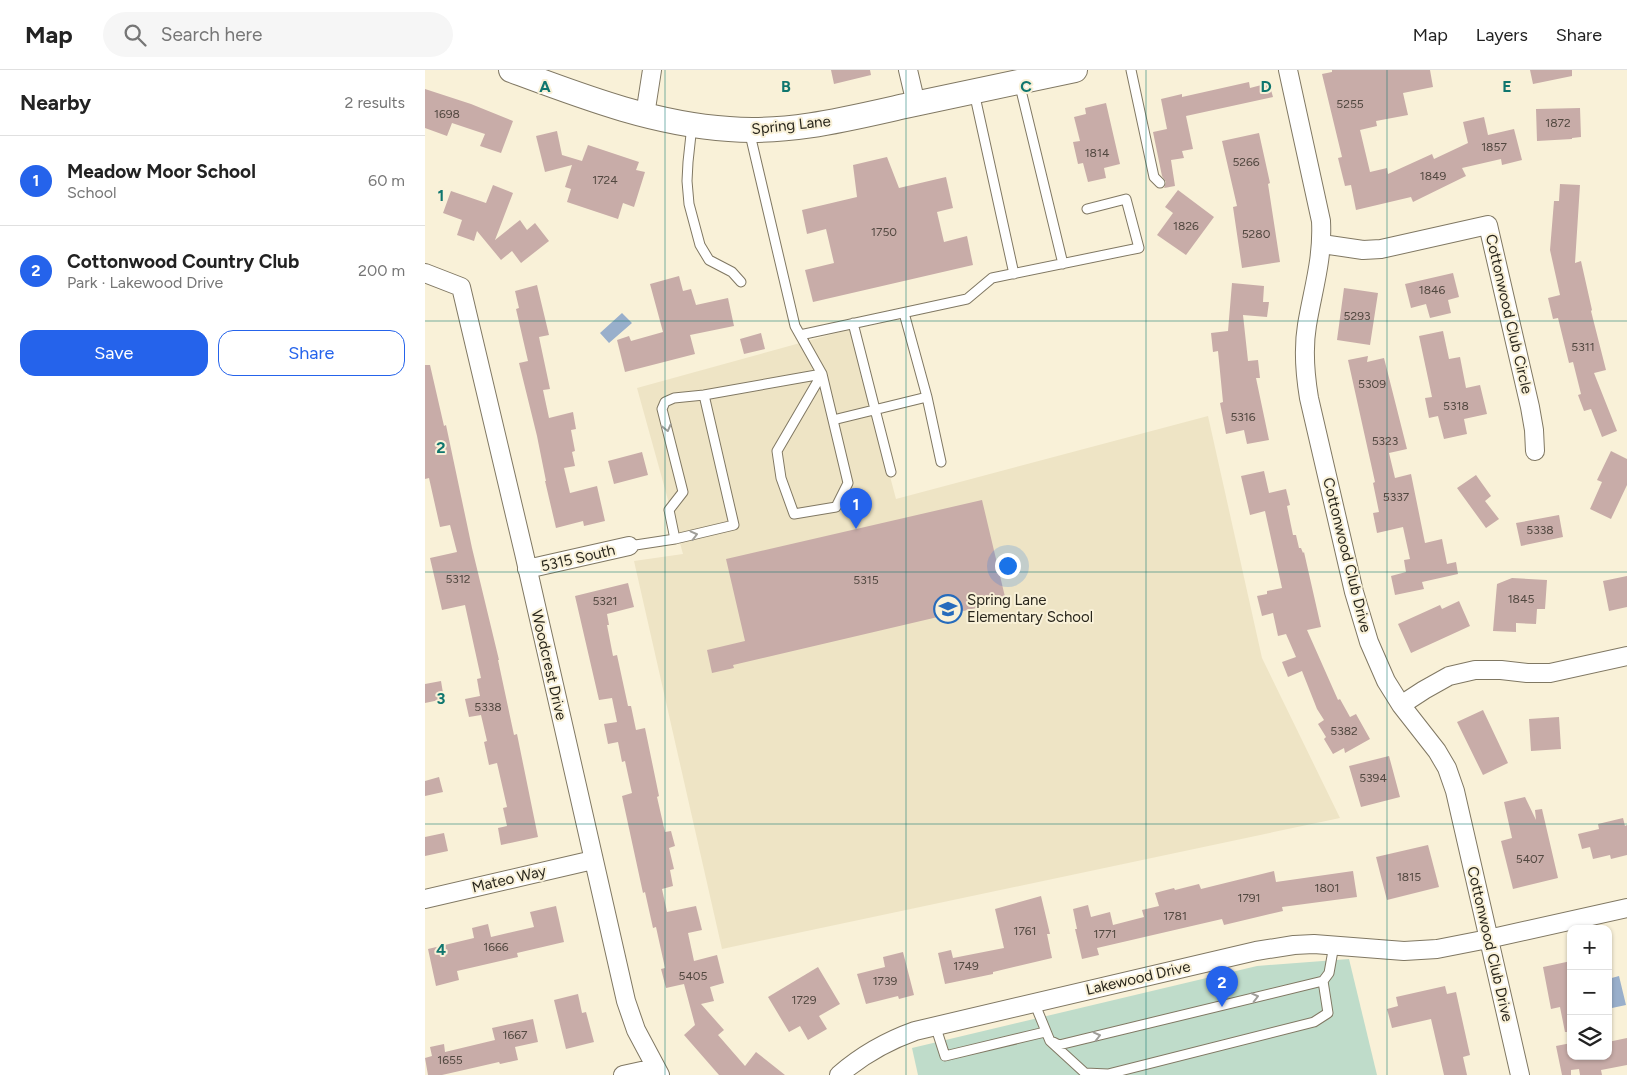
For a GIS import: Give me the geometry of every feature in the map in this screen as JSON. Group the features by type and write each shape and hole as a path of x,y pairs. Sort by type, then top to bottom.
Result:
{"street":[{"name":"Spring Lane","path":"511,70 577,94 645,115 692,125 730,130 781,129 827,123 1075,70"},
{"path":"645,115 652,70"},
{"path":"908,70 916,104"},
{"name":"Cottonwood Club Drive","path":"1288,70 1321,221 1322,244 1306,334 1305,376 1309,398 1361,618 1369,642 1383,673 1401,705 1447,768 1455,791 1520,1075"},
{"name":"Cottonwood Club Circle","path":"1322,244 1363,250 1381,249 1488,225 1530,407 1535,451"},
{"name":"Woodcrest Drive","path":"425,273 461,287 626,1001 636,1030 657,1071"},
{"name":"5315 South","path":"527,569 629,546"},
{"path":"1401,705 1449,676 1475,670 1550,673 1627,656"},
{"name":"Mateo Way","path":"425,899 593,860"},
{"name":"Lakewood Drive","path":"839,1075 863,1056 915,1030 1256,951 1294,945 1334,944 1404,951 1453,947 1627,908"},
{"path":"623,1075 657,1071"}],"lane":[{"path":"1131,70 1154,177 1160,183"},
{"path":"1019,82 1063,264"},
{"path":"973,91 1014,274"},
{"path":"692,125 687,181 689,204 700,245 709,260 732,272 741,282"},
{"path":"749,130 795,326 823,374 848,484 837,507 794,514 781,478 777,451 823,374"},
{"path":"800,335 967,299 992,278 1139,248 1126,199 1087,209"},
{"path":"904,313 927,397 941,462"},
{"path":"853,323 891,472"},
{"path":"675,539 669,510 683,492 662,409 665,402 674,398 704,395 823,374"},
{"path":"629,546 675,539 734,525 704,395"},
{"path":"833,420 927,397"},
{"path":"1050,1041 1059,1045 1323,981 1329,973 1334,944"},
{"path":"1034,1002 1050,1041 1085,1072 1108,1074 1314,1022 1328,1013 1323,981"},
{"path":"935,1025 945,1056 1045,1032"}],"shaded area":[{"name":"Spring Lane Elementary School","path":"851,329 896,499 1208,416 1262,658 1340,818 722,949 634,561 683,554 637,388"}],"green space":[{"path":"1349,959 1377,1075 918,1075 912,1048 1257,966"}],"water":[{"path":"622,313 632,323 609,343 600,333"},
{"path":"1619,976 1626,1005 1612,1008 1612,978"}],"building":[{"path":"831,70 870,70 871,75 834,84"},
{"path":"1332,70 1430,70 1433,87 1403,93 1408,115 1376,121 1377,126 1360,130 1370,172 1387,168 1388,174 1432,154 1434,159 1468,143 1463,122 1484,117 1488,135 1514,129 1522,160 1502,165 1501,159 1462,168 1466,176 1413,202 1411,197 1356,210 1351,185 1345,186 1338,158 1342,157 1322,74 1332,72"},
{"path":"1530,70 1572,70 1572,76 1533,84"},
{"path":"1249,82 1250,88 1269,83 1273,97 1186,116 1193,149 1182,151 1184,158 1171,160 1175,186 1164,188 1166,182 1162,176 1153,132 1167,129 1161,99 1182,94 1182,97"},
{"path":"425,89 471,104 513,121 501,153 480,146 485,134 452,123 447,136 425,128"},
{"path":"1106,103 1120,164 1104,168 1106,178 1088,182 1083,163 1078,164 1073,142 1080,141 1074,117 1086,114 1085,108"},
{"path":"1580,108 1581,137 1537,141 1536,109"},
{"path":"557,131 562,155 582,161 588,145 639,162 636,170 645,172 634,207 623,203 618,219 567,202 571,189 565,187 572,165 545,172 536,136"},
{"path":"1259,133 1270,183 1268,184 1280,262 1242,268 1233,207 1237,206 1222,141"},
{"path":"887,157 899,188 946,177 953,208 937,212 944,242 967,236 973,265 813,302 805,270 834,263 826,229 807,234 802,210 857,197 853,165"},
{"path":"1560,184 1580,185 1575,263 1581,261 1606,370 1594,373 1617,431 1602,437 1591,409 1584,411 1578,395 1581,394 1573,362 1569,363 1558,318 1553,319 1548,298 1560,295 1550,250 1554,201 1559,201"},
{"path":"493,185 513,193 495,240 520,220 527,230 535,223 549,241 521,263 512,251 501,260 477,231 474,241 457,235 462,220 443,213 451,191 486,203"},
{"path":"1178,190 1214,217 1186,255 1157,235 1173,213 1165,207"},
{"path":"1453,273 1459,297 1448,300 1451,313 1430,318 1426,304 1411,308 1405,284"},
{"path":"679,276 683,291 691,289 696,305 728,298 734,326 690,335 695,354 625,372 617,340 629,336 631,341 663,332 650,284"},
{"path":"1232,283 1264,286 1263,302 1269,302 1267,317 1243,315 1248,361 1258,360 1260,378 1256,378 1269,440 1247,444 1244,430 1226,434 1220,403 1223,402 1218,351 1213,352 1211,333 1228,331"},
{"path":"537,285 549,335 539,337 550,389 543,390 549,418 573,412 576,429 571,430 575,451 572,452 575,466 564,468 570,493 597,486 605,521 584,526 583,521 556,528 537,436 519,363 528,361 516,309 519,308 515,291"},
{"path":"1344,288 1378,293 1370,345 1337,340"},
{"path":"1443,331 1449,359 1460,357 1466,388 1480,385 1487,414 1464,419 1467,434 1444,439 1438,416 1429,418 1425,398 1432,397 1419,336"},
{"path":"761,333 765,349 744,354 740,339"},
{"path":"1368,356 1367,362 1384,358 1407,449 1389,453 1395,478 1411,474 1425,543 1442,539 1447,564 1456,562 1458,574 1422,582 1424,589 1395,595 1391,576 1406,572 1404,560 1410,559 1403,527 1377,533 1373,513 1379,512 1373,483 1375,482 1348,360"},
{"path":"425,365 430,365 444,426 446,425 514,735 517,734 538,837 501,845 498,828 507,826 503,808 507,807 497,763 489,765 484,742 487,741 481,715 469,717 465,699 480,696 477,679 481,678 465,605 442,610 430,558 457,552 450,525 440,527 429,478 425,479"},
{"path":"1611,451 1627,459 1627,485 1611,519 1590,509 1602,482 1597,480"},
{"path":"642,452 648,475 614,484 608,461"},
{"path":"1264,471 1269,493 1286,489 1290,505 1287,506 1293,535 1296,535 1299,548 1304,552 1321,627 1307,630 1338,700 1340,699 1350,717 1356,714 1370,739 1345,753 1344,748 1333,754 1324,739 1326,737 1318,724 1324,720 1317,709 1302,671 1288,677 1282,662 1296,657 1286,634 1278,636 1273,613 1262,616 1257,596 1267,594 1267,591 1282,588 1265,511 1250,515 1241,476"},
{"path":"1476,475 1491,496 1485,501 1499,519 1486,528 1457,488"},
{"path":"982,500 1006,601 733,665 734,668 712,673 707,650 745,641 726,559"},
{"path":"1559,515 1563,537 1521,546 1516,523"},
{"path":"1627,576 1627,607 1609,611 1603,581"},
{"path":"1512,578 1547,580 1545,609 1537,609 1536,624 1516,623 1516,632 1493,631 1497,584"},
{"path":"628,583 634,607 607,614 609,625 607,625 613,656 617,655 628,706 631,706 636,730 645,728 665,832 671,831 675,846 669,848 674,869 670,870 673,886 662,889 667,912 696,906 702,930 688,933 694,961 717,955 724,983 710,987 714,1001 701,1004 724,1030 718,1035 745,1066 756,1052 785,1075 719,1075 684,1035 695,1025 684,984 666,988 661,969 665,968 656,927 653,928 645,892 643,893 622,796 632,793 625,761 622,762 618,742 608,744 604,724 617,722 612,698 599,700 575,596"},
{"path":"1459,601 1470,626 1411,653 1398,624 1440,605 1442,609"},
{"path":"441,681 444,699 425,703 425,684"},
{"path":"1483,710 1508,763 1483,775 1457,722"},
{"path":"1559,717 1561,749 1531,751 1529,719"},
{"path":"1389,756 1400,797 1361,807 1349,766"},
{"path":"439,777 443,792 425,796 425,781"},
{"path":"1525,797 1536,820 1535,810 1542,809 1558,878 1513,889 1501,841 1512,838 1504,802"},
{"path":"1623,818 1625,826 1627,825 1627,855 1611,859 1610,855 1593,859 1590,847 1582,849 1578,834 1599,829 1598,824"},
{"path":"444,833 448,851 425,856 425,837"},
{"path":"1428,845 1439,887 1387,900 1376,857"},
{"path":"1274,871 1276,882 1353,871 1357,897 1282,907 1283,911 1224,925 1222,919 1097,948 1099,955 1082,959 1075,929 1077,929 1073,909 1088,905 1091,917 1110,912 1113,925 1144,917 1142,910 1159,906 1155,893 1199,884 1201,889"},
{"path":"1041,896 1050,934 1047,934 1052,958 993,972 993,974 945,984 938,953 951,950 953,958 1004,948 995,909"},
{"path":"556,906 564,942 517,953 518,957 457,971 459,980 436,986 428,949 474,938 472,928 488,924 491,937 534,927 530,912"},
{"path":"903,952 914,995 899,999 898,996 866,1004 857,974 885,967 883,957"},
{"path":"1567,962 1567,1032 1565,1032 1560,1007 1551,1009 1543,967"},
{"path":"818,967 840,1004 819,1016 827,1029 808,1040 800,1026 789,1032 768,997"},
{"path":"1445,986 1447,994 1456,992 1470,1055 1463,1057 1467,1075 1444,1075 1431,1019 1392,1028 1387,1009 1398,1006 1396,997"},
{"path":"578,994 582,1013 586,1012 594,1042 566,1049 554,1000"},
{"path":"533,1019 538,1042 515,1047 518,1060 500,1064 499,1062 442,1075 428,1075 425,1058 432,1056 430,1047 444,1044 445,1052 495,1040 492,1028"},
{"path":"1627,1038 1627,1065 1601,1070 1602,1075 1580,1075 1579,1069 1571,1070 1571,1075 1562,1075 1556,1046 1567,1044 1567,1060 1612,1060 1612,1041"}],"place":[{"name":"Meadow Moor School","path":"856,529"},
{"name":"Spring Lane Elementary School","path":"948,609"},
{"name":"Cottonwood Country Club","path":"1222,1007"}]}
